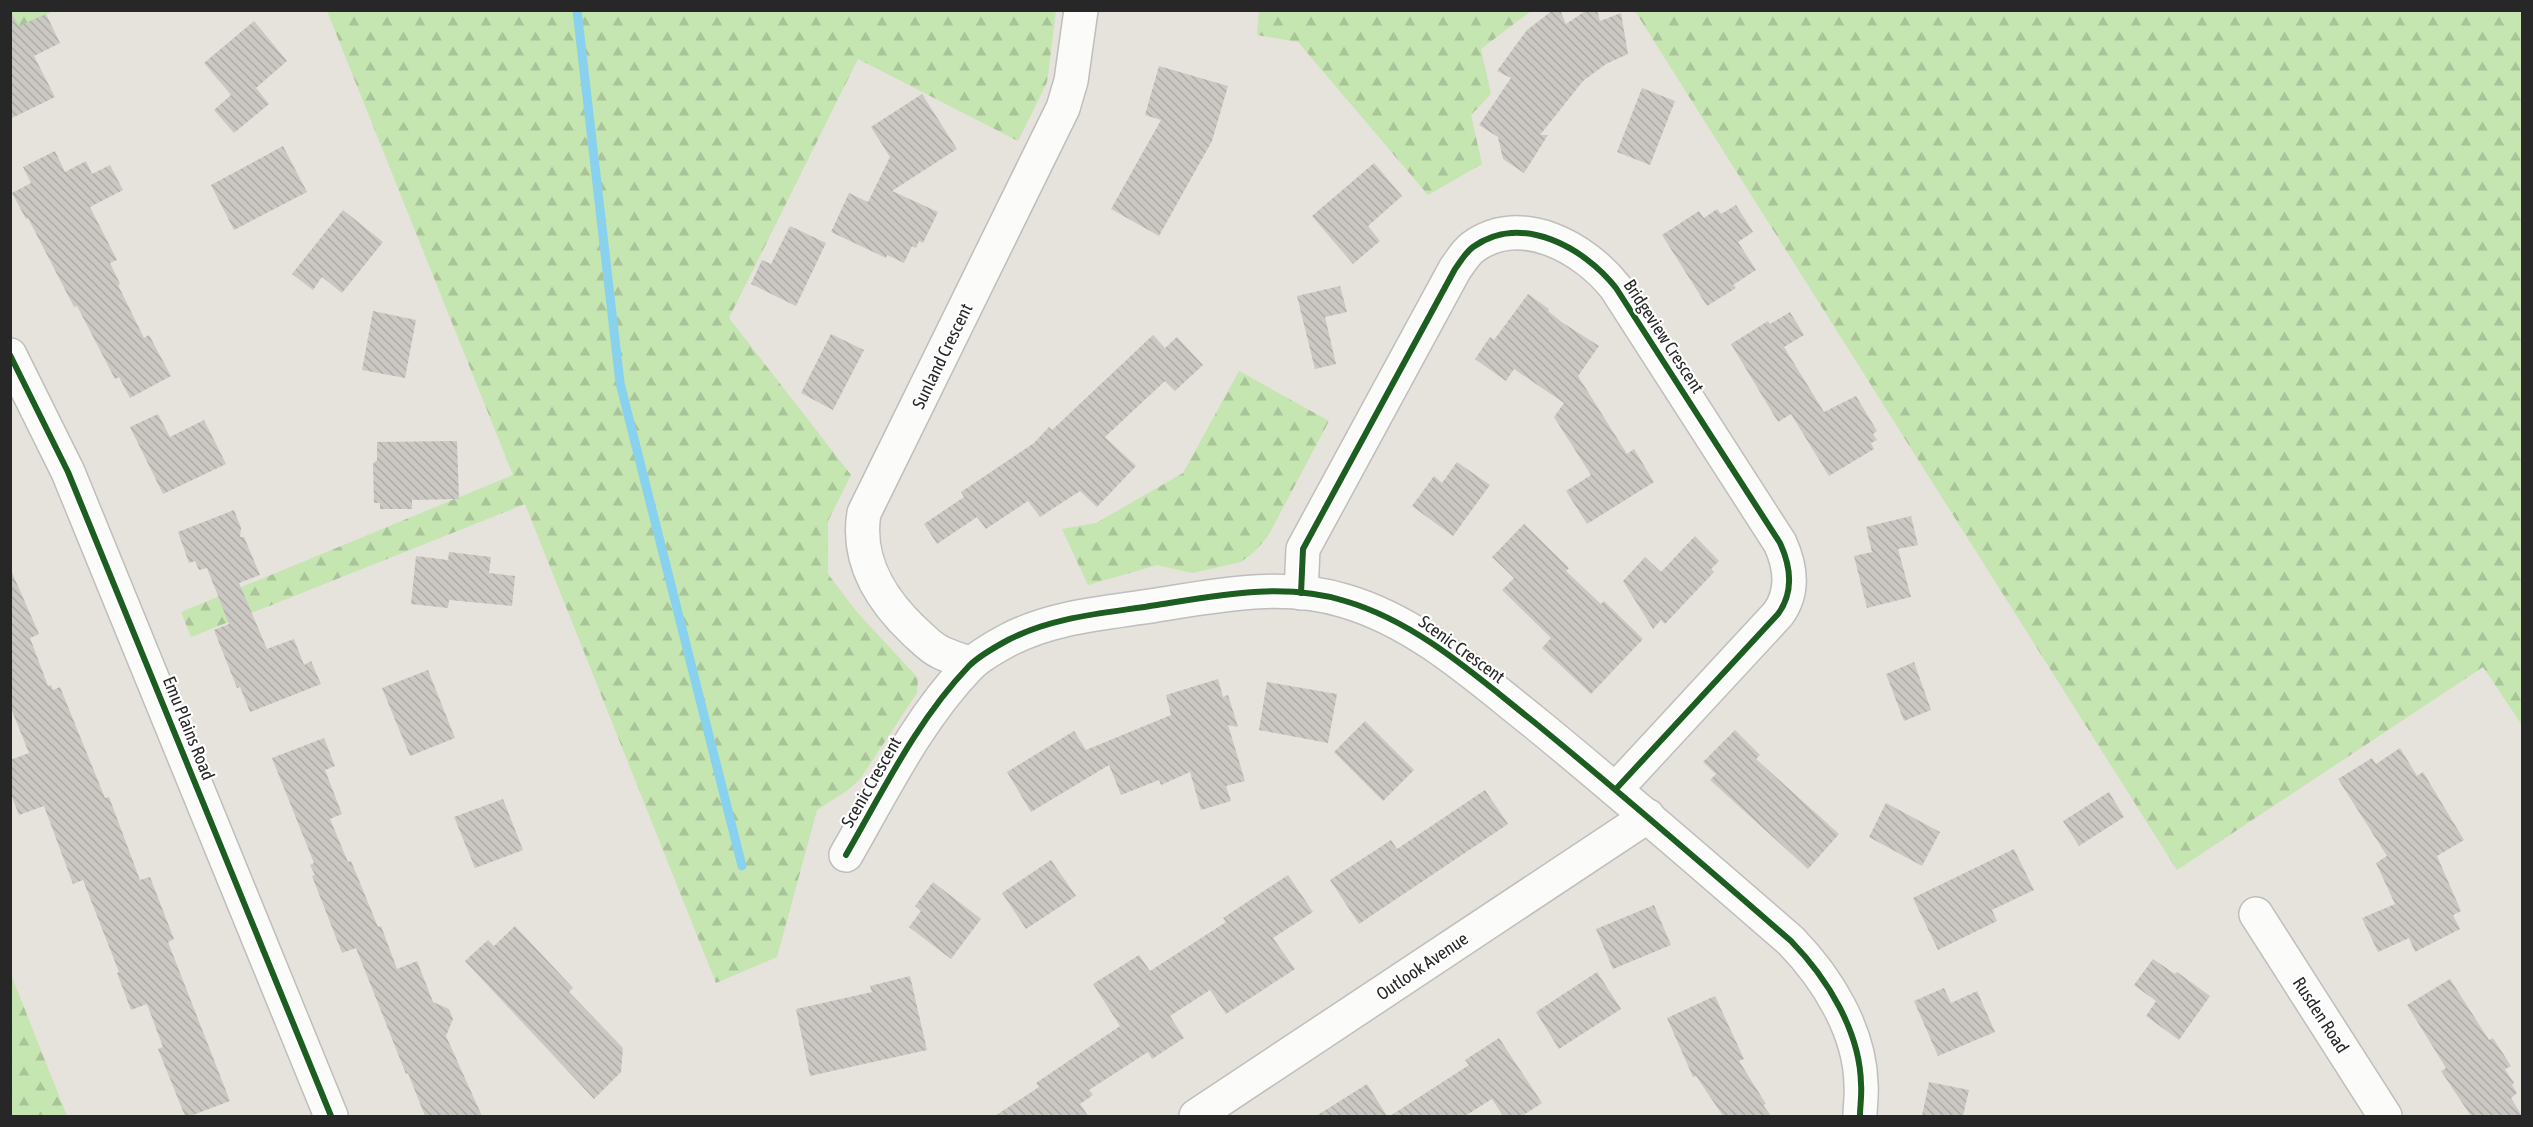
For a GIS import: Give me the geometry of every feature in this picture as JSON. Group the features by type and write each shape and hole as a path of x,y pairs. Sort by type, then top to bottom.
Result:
{"street":[{"name":"Sunland Crescent","path":"971,664 939,652 890,606 874,582 867,564 861,530 864,513 1063,108 1071,81 1081,10"},
{"name":"Bridgeview Crescent","path":"1301,593 1303,549 1455,269 1467,253 1488,240 1518,234 1566,244 1604,273 1780,543 1788,562 1787,598 1778,614 1616,789"},
{"name":"Emu Plains Road","path":"10,355 68,472 331,1116"},
{"name":"Scenic Crescent","path":"846,855 910,745 948,691 971,664 1010,639 1074,617 1232,593 1268,591 1301,593 1343,600 1372,610 1408,627 1476,676 1616,789 1791,941 1809,960 1826,985 1844,1019 1858,1057 1861,1084 1860,1116"},
{"name":"Outlook Avenue","path":"1196,1116 1648,816"},
{"name":"Rusden Road","path":"2256,914 2385,1116"}],"green space":[{"path":"1259,10 1531,11 1481,49 1491,94 1471,115 1482,164 1428,195 1298,42 1257,35"},
{"path":"11,11 53,11 11,32"},
{"path":"327,11 1056,11 1047,82 1018,141 858,59 729,318 851,475 828,521 828,574 856,611 918,678 917,693 860,779 848,790 817,810 777,957 716,983 525,504 191,637 181,612 513,475"},
{"path":"1635,11 2522,11 2522,725 2483,667 2177,870"},
{"path":"1239,371 1329,421 1268,536 1241,562 1192,573 1157,565 1088,585 1062,529 1096,523 1183,473"},
{"path":"10,972 67,1116 11,1116"}],"building":[{"path":"10,10 19,26 46,14 60,43 34,56 55,97 10,119"},
{"path":"1553,10 1560,10 1566,24 1587,10 1597,10 1600,21 1621,13 1628,54 1606,64 1583,81 1540,135 1548,135 1524,173 1503,159 1498,137 1479,125 1511,78 1497,71 1527,30"},
{"path":"254,21 287,61 256,88 269,104 234,133 214,110 231,95 204,63"},
{"path":"1159,66 1228,86 1212,141 1159,236 1111,209 1161,120 1145,115"},
{"path":"1642,88 1675,101 1650,165 1617,152"},
{"path":"922,94 957,149 892,191 938,212 923,243 919,241 916,248 912,246 904,263 887,255 886,258 831,232 849,193 868,202 890,157 871,127"},
{"path":"283,146 307,192 234,230 211,185"},
{"path":"55,151 65,172 86,161 92,174 110,165 123,190 90,207 117,260 110,263 120,284 118,285 144,338 149,335 171,376 130,398 119,377 115,379 77,306 74,307 28,218 26,219 12,193 31,183 23,167"},
{"path":"1374,163 1402,196 1368,226 1380,241 1353,264 1312,216"},
{"path":"1736,205 1753,232 1738,242 1756,270 1733,285 1736,288 1707,306 1662,235 1699,211 1704,218 1717,209 1721,214"},
{"path":"343,210 383,242 342,293 322,277 313,290 292,274"},
{"path":"790,226 826,243 796,306 751,284 762,260 771,264"},
{"path":"1340,286 1347,312 1325,317 1336,364 1315,369 1297,296"},
{"path":"1528,294 1549,309 1548,311 1563,323 1599,346 1578,376 1627,454 1634,449 1654,482 1587,524 1566,491 1591,475 1554,417 1564,403 1514,369 1506,381 1475,359 1490,337 1494,340"},
{"path":"373,311 416,320 405,378 362,370"},
{"path":"1790,312 1804,335 1784,347 1824,412 1856,396 1877,431 1873,434 1877,440 1871,443 1874,449 1829,476 1791,414 1778,422 1731,344 1768,321 1770,324"},
{"path":"831,334 864,350 833,410 801,393"},
{"path":"1153,335 1165,348 1177,337 1203,365 1175,391 1165,381 1105,437 1136,466 1097,507 1080,491 1040,517 1028,501 986,529 977,517 937,544 924,524 964,497 961,492 1034,443 1049,427 1052,430"},
{"path":"158,414 170,437 204,420 226,464 163,494 130,427"},
{"path":"457,441 459,499 412,500 412,509 380,509 380,503 374,503 373,464 377,460 377,442"},
{"path":"1457,462 1490,485 1453,536 1412,506 1434,476 1442,483"},
{"path":"234,510 241,528 240,537 244,537 260,575 239,583 267,649 294,639 304,665 311,661 321,684 250,712 240,687 237,688 214,630 229,624 207,568 199,570 195,561 189,563 178,532"},
{"path":"1911,516 1918,545 1898,549 1911,597 1867,608 1854,556 1872,552 1866,527"},
{"path":"1524,524 1569,568 1566,571 1601,604 1604,601 1643,639 1591,694 1542,648 1551,638 1502,590 1514,578 1492,557"},
{"path":"1695,536 1719,561 1711,569 1714,572 1665,624 1661,620 1653,629 1623,581 1645,557 1661,572"},
{"path":"449,552 491,557 489,573 515,576 512,606 449,600 448,608 411,604 416,556 448,560"},
{"path":"10,568 39,634 30,638 48,686 51,685 53,690 60,687 105,798 109,797 140,880 150,877 174,939 168,942 230,1101 190,1116 185,1116 158,1049 163,1047 147,1004 131,1010 117,973 119,972 83,880 73,884 44,806 19,815 10,792 10,760 29,753 10,706"},
{"path":"1914,662 1931,710 1904,721 1886,674"},
{"path":"428,670 455,738 410,756 382,688"},
{"path":"1218,679 1223,697 1228,695 1238,727 1228,725 1245,781 1226,786 1231,801 1201,810 1190,772 1161,785 1159,780 1121,795 1109,765 1031,812 1007,772 1074,731 1086,750 1171,715 1166,695"},
{"path":"1267,682 1337,694 1328,743 1259,730"},
{"path":"1365,721 1414,770 1383,801 1334,752"},
{"path":"1735,730 1760,755 1756,759 1839,834 1808,869 1710,780 1716,774 1703,762"},
{"path":"324,738 335,766 325,770 342,814 330,819 348,862 351,861 378,927 381,926 397,969 417,961 433,1002 449,1009 453,1019 446,1036 482,1116 425,1116 356,948 342,953 312,876 315,875 310,865 314,863 272,758"},
{"path":"2400,748 2417,776 2423,772 2464,840 2437,856 2461,911 2453,915 2460,929 2415,952 2409,938 2378,952 2362,918 2395,904 2376,863 2387,856 2338,779 2372,758 2376,764"},
{"path":"1485,790 1508,824 1359,924 1330,880 1391,840 1397,849"},
{"path":"2109,792 2124,817 2079,846 2063,821"},
{"path":"503,799 523,850 475,868 454,817"},
{"path":"1886,803 1940,832 1922,866 1869,837"},
{"path":"2014,849 2034,890 1992,910 1997,921 1938,950 1913,898"},
{"path":"1051,860 1076,896 1026,929 1002,893"},
{"path":"1288,875 1313,912 1273,938 1295,969 1226,1014 1210,990 1170,1016 1184,1038 1152,1059 1148,1052 1089,1090 1093,1095 1080,1104 1088,1116 995,1116 1039,1087 1036,1083 1120,1026 1093,984 1139,955 1150,971 1226,922 1223,918"},
{"path":"933,882 981,919 951,959 909,927 921,911 915,906"},
{"path":"1654,905 1671,945 1613,969 1596,929"},
{"path":"515,926 573,988 569,992 623,1048 621,1072 594,1099 465,961 488,940 494,946"},
{"path":"2153,959 2175,974 2177,972 2210,996 2179,1040 2146,1016 2156,1001 2134,985"},
{"path":"1597,972 1621,1009 1559,1049 1536,1012"},
{"path":"910,976 927,1050 810,1076 796,1009 872,992 870,986"},
{"path":"2450,979 2489,1040 2493,1038 2511,1066 2505,1069 2517,1093 2511,1098 2522,1116 2471,1116 2441,1071 2446,1068 2407,1005"},
{"path":"1944,988 1951,1003 1977,991 1995,1032 1938,1056 1914,1001"},
{"path":"1715,996 1744,1059 1739,1061 1771,1116 1723,1116 1696,1076 1693,1077 1667,1018"},
{"path":"1499,1038 1542,1103 1522,1116 1503,1116 1492,1099 1465,1116 1390,1116 1469,1065 1465,1060"},
{"path":"1929,1082 1969,1090 1963,1116 1922,1116"},
{"path":"1367,1084 1387,1116 1316,1116"}],"waterway":[{"path":"577,10 620,383 742,866"}],"cycle path":[{"path":"1301,593 1303,549 1465,254 1492,237 1511,233 1531,234 1551,239 1570,248 1603,273 1616,288 1780,543 1787,561 1789,579 1787,597 1778,614 1616,789"},
{"path":"10,355 68,472 331,1116"},
{"path":"846,855 902,757 933,709 969,666 982,655 1008,640 1062,620 1228,594 1275,591 1322,595 1371,610 1397,622 1445,652 1599,776 1791,941 1829,989 1848,1025 1859,1064 1860,1116"}]}
